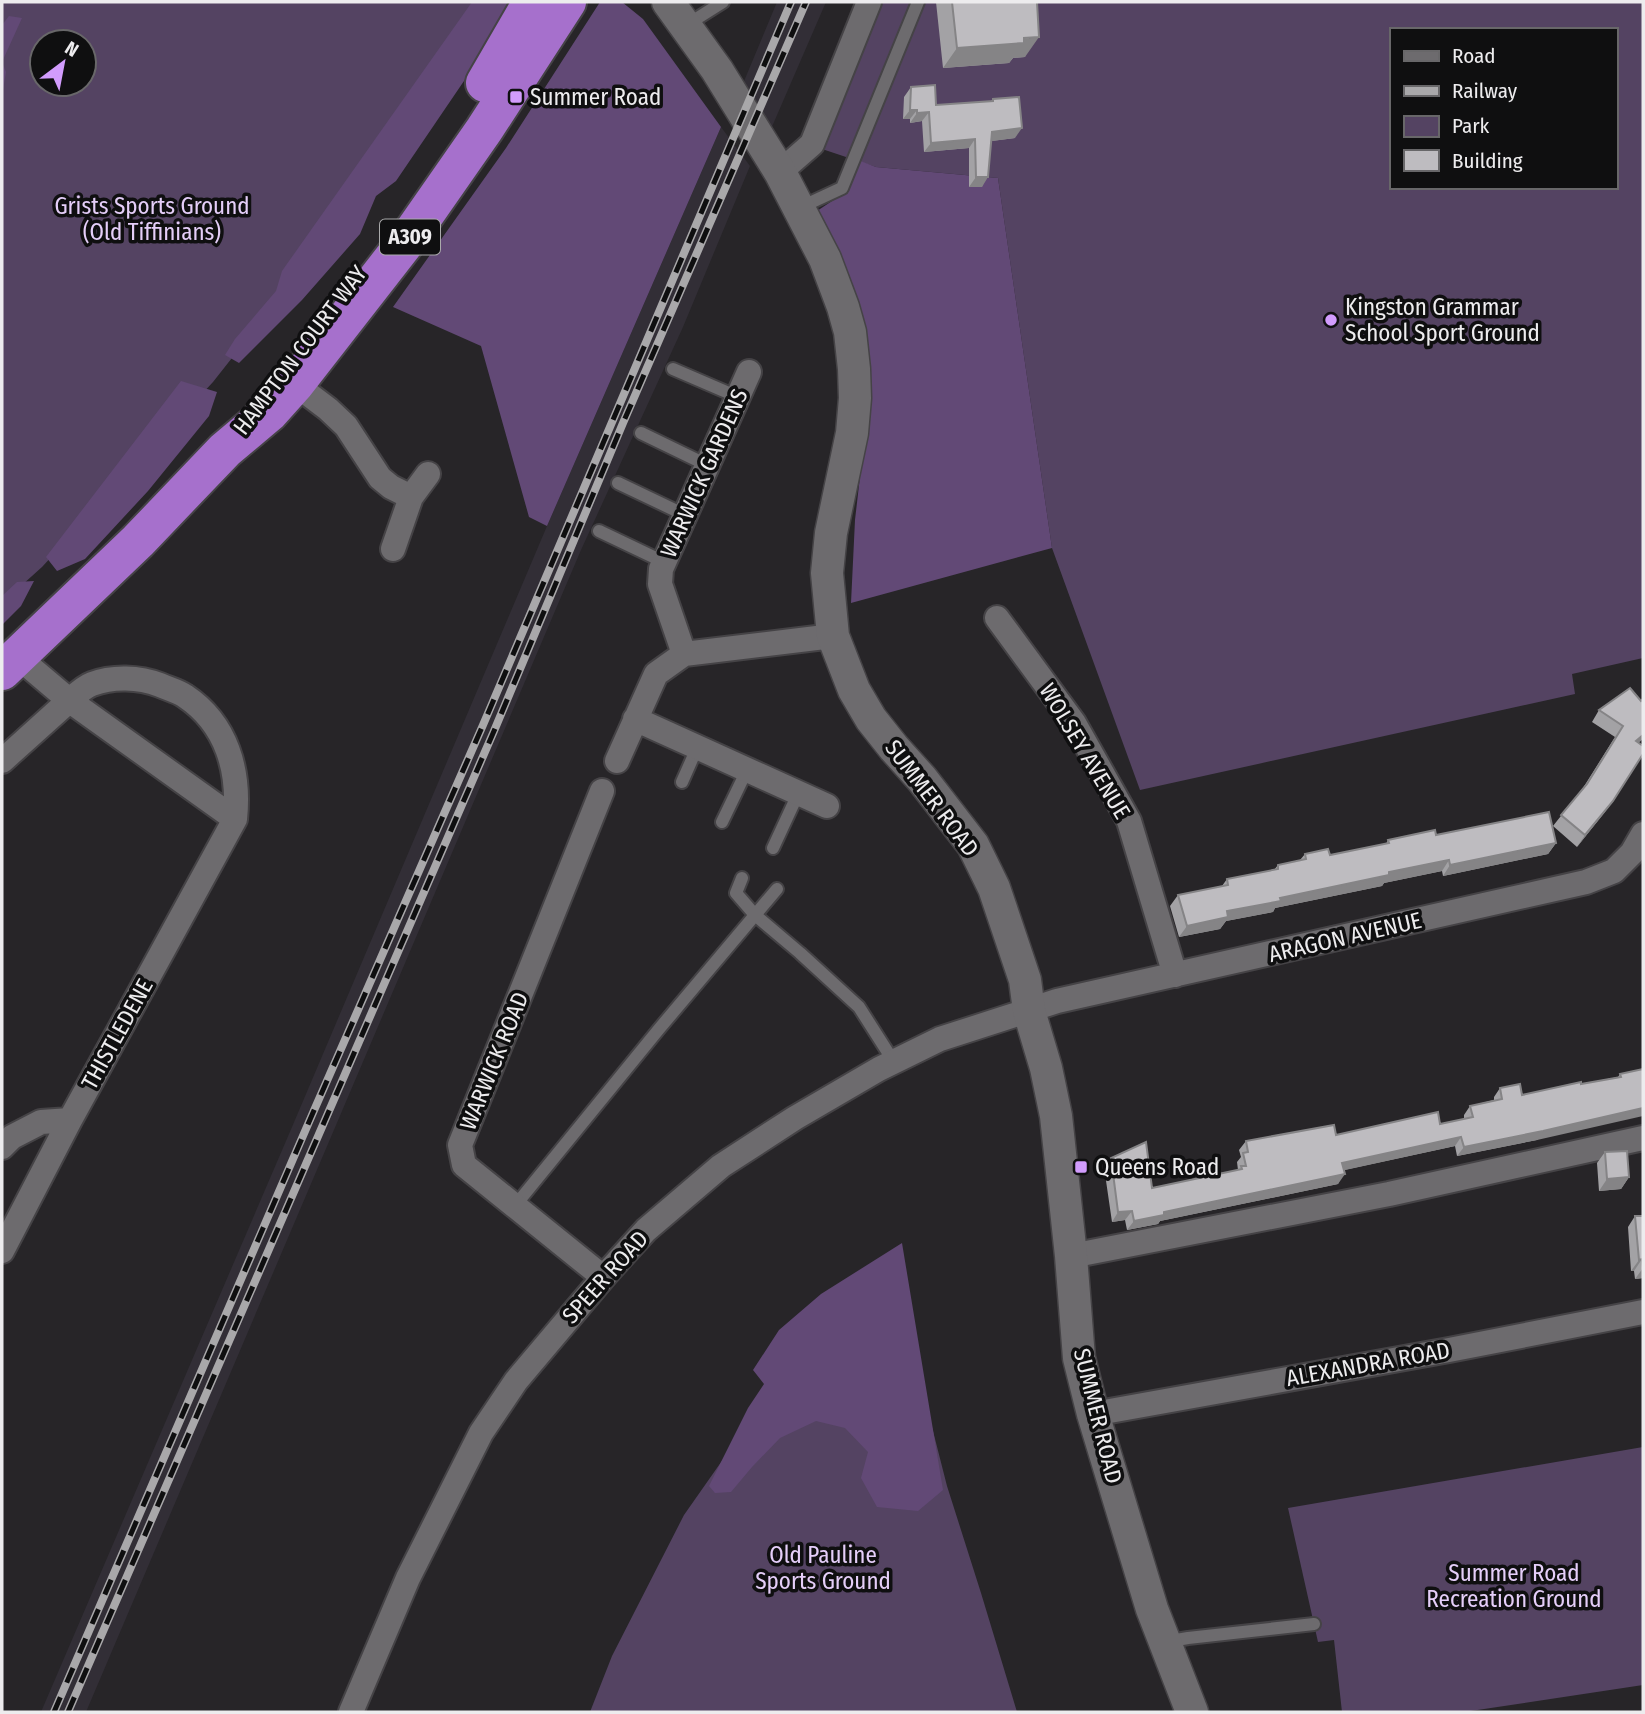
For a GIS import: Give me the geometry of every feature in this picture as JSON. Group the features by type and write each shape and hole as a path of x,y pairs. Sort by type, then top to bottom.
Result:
{"highway":[{"name":"HAMPTON COURT WAY","path":"225,450 255,403 355,279 421,184 532,2"},
{"name":"HAMPTON COURT WAY","path":"10,664 129,550 225,450 270,413 295,384 408,239 484,130 567,2"}],"street":[{"path":"780,172 812,144 869,2"},
{"name":"SUMMER ROAD","path":"676,14 717,70 780,172 825,259 844,307 850,332 855,398 852,433 831,533 827,573 833,636 854,690 872,719 973,845 994,888 1025,980 1029,1011 1046,1068 1056,1116 1079,1358 1093,1414 1152,1609 1192,1712"},
{"name":"WARWICK GARDENS","path":"684,654 660,584 661,569 749,372"},
{"path":"295,384 346,426 380,478 411,497"},
{"path":"393,549 411,497 428,474"},
{"name":"WOLSEY AVENUE","path":"997,618 1074,723 1129,821 1175,975"},
{"path":"617,761 656,674 684,654 833,636"},
{"path":"10,664 70,701 235,819"},
{"name":"THISTLEDENE","path":"2,761 89,685 112,679 133,679 154,683 183,694 204,711 220,732 231,761 237,795 235,819 2,1251"},
{"path":"635,719 827,806"},
{"name":"WARWICK ROAD","path":"603,791 460,1145 464,1165 603,1277"},
{"name":"ARAGON AVENUE","path":"1029,1011 1058,1001 1586,882 1614,871 1632,853 1643,834"},
{"name":"SPEER ROAD","path":"351,1712 408,1578 481,1433 521,1374 646,1230 721,1166 795,1118 940,1039 1029,1011"},
{"path":"2,1147 12,1137 41,1122 70,1121"},
{"path":"1071,1256 1389,1194 1643,1138"},
{"name":"ALEXANDRA ROAD","path":"1093,1414 1643,1312"}],"lane":[{"path":"676,14 723,2"},
{"path":"798,208 842,188 918,2"},
{"path":"673,369 738,397"},
{"path":"641,433 708,465"},
{"path":"618,482 685,514"},
{"path":"599,531 664,562"},
{"path":"681,782 697,748"},
{"path":"722,822 747,770"},
{"path":"773,848 798,794"},
{"path":"742,878 736,893 755,915 859,1007 894,1062"},
{"path":"514,1207 777,889"},
{"path":"1164,1642 1314,1625"}],"shaded area":[{"path":"472,2 512,2 466,78 396,181 376,196 360,234 302,300 239,363 225,355 235,339 276,291 282,271"},
{"path":"600,2 622,2 643,19 721,127 547,526 529,517 481,346 393,307 506,148"},
{"path":"777,2 826,2 771,129 742,86"},
{"path":"9,16 22,18 2,62 2,25"},
{"path":"2,62 6,72 2,96"},
{"path":"721,127 750,166 683,327 581,550 86,1712 41,1712 547,526"},
{"path":"858,160 876,167 998,178 1052,548 851,603 855,520 868,407 863,315 817,211 841,195"},
{"path":"181,381 217,392 209,416 148,491 85,559 57,571 46,557"},
{"path":"34,581 21,606 2,625 2,596 17,582"},
{"path":"902,1243 943,1490 918,1511 877,1507 861,1478 868,1452 845,1428 816,1421 780,1438 731,1492 715,1493 709,1486 748,1408 764,1384 753,1370 779,1330 821,1294"}],"green space":[{"name":"Grists Sports Ground (Old Tiffinians)","path":"2,2 492,2 344,216 213,382 42,567 2,603"},
{"name":"Kingston Grammar School Sport Ground","path":"883,2 1643,2 1643,658 1572,674 1575,694 1140,790 1052,548 998,178 876,167 822,149"},
{"name":"Old Pauline Sports Ground","path":"919,1376 947,1486 1017,1712 590,1712 612,1656 684,1515 745,1428"},
{"name":"Summer Road Recreation Ground","path":"1643,1447 1643,1685 1464,1712 1342,1712 1334,1640 1318,1642 1288,1508"}],"building":[{"path":"952,2 1037,2 1039,37 1024,38 1024,43 957,48"},
{"path":"935,85 936,105 1019,97 1022,128 992,132 988,177 976,177 975,139 931,143 929,112 917,113 917,110 910,110 911,87"},
{"path":"1630,688 1641,701 1643,699 1643,735 1636,741 1643,746 1643,754 1613,801 1585,835 1561,815 1587,784 1623,726 1599,710"},
{"path":"1549,812 1556,843 1450,865 1449,860 1389,872 1389,875 1280,898 1281,901 1227,911 1228,917 1187,926 1178,895 1228,885 1227,879 1278,869 1278,865 1306,859 1305,854 1328,849 1330,855 1435,830 1436,835"},
{"path":"1643,1069 1643,1108 1464,1147 1461,1137 1342,1163 1345,1174 1164,1212 1164,1215 1134,1221 1132,1211 1118,1212 1111,1158 1146,1142 1152,1188 1242,1169 1241,1166 1246,1166 1243,1153 1248,1152 1246,1141 1334,1125 1336,1135 1438,1112 1440,1124 1473,1117 1470,1106 1502,1099 1500,1088 1520,1084 1522,1095 1581,1082 1621,1077 1620,1074"},
{"path":"1627,1151 1629,1177 1607,1179 1605,1152"},
{"path":"1635,1216 1643,1216 1643,1268 1642,1259 1639,1260"}],"railway":[{"path":"54,1712 483,725 791,2"},
{"path":"68,1712 494,731 623,423 806,2"}],"place":[{"name":"Summer Road","path":"516,97"},
{"name":"Kingston Grammar School Sport Ground","path":"1331,320"},
{"name":"Queens Road","path":"1081,1167"}]}
